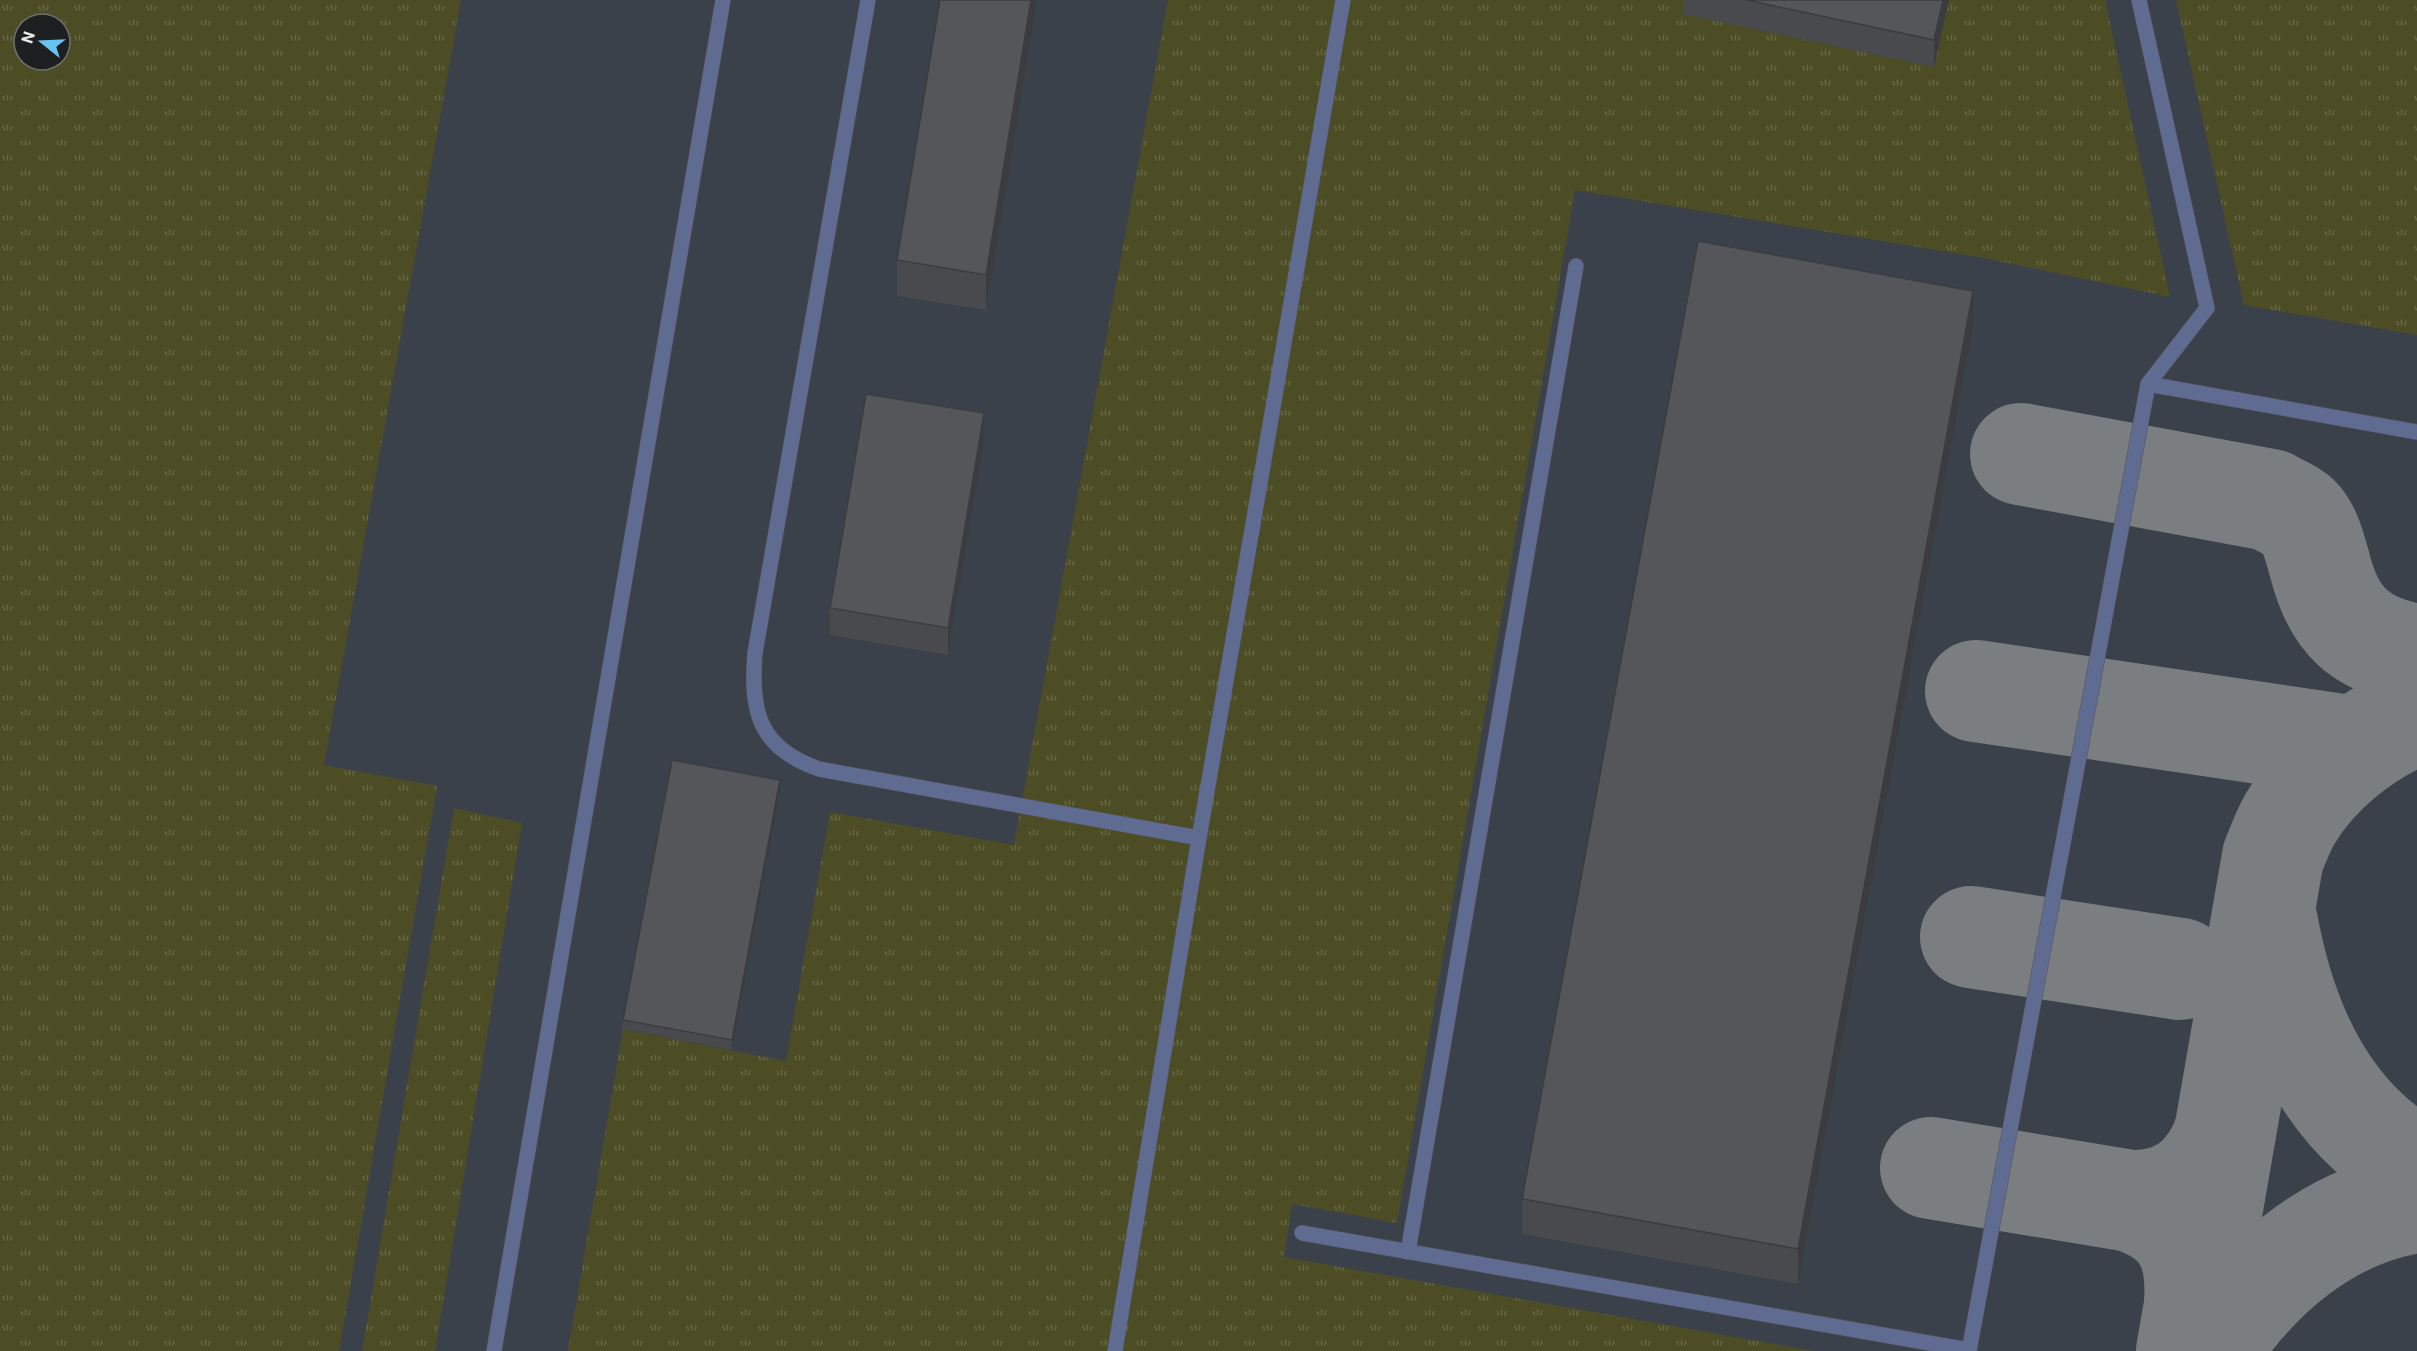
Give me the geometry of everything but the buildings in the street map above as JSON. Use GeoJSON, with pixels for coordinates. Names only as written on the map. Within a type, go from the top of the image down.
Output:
{"type":"FeatureCollection","features":[{"type":"Feature","properties":{"kind":"street"},"geometry":{"type":"LineString","coordinates":[[494,1351],[723,0]]}},
{"type":"Feature","properties":{"kind":"street"},"geometry":{"type":"LineString","coordinates":[[868,0],[755,653],[752,692],[755,710],[772,743],[801,763],[819,769],[1199,838]]}},
{"type":"Feature","properties":{"kind":"street"},"geometry":{"type":"LineString","coordinates":[[1115,1351],[1199,838],[1343,0]]}},
{"type":"Feature","properties":{"kind":"street"},"geometry":{"type":"LineString","coordinates":[[1302,1233],[1969,1351],[2148,384],[2207,308],[2139,0]]}},
{"type":"Feature","properties":{"kind":"street"},"geometry":{"type":"LineString","coordinates":[[1408,1252],[1576,266]]}},
{"type":"Feature","properties":{"kind":"street"},"geometry":{"type":"LineString","coordinates":[[2148,384],[2417,432]]}},
{"type":"Feature","properties":{"kind":"shaded area"},"geometry":{"type":"Polygon","coordinates":[[[0,0],[2417,0],[2417,1351],[0,1351],[0,0]]]}},
{"type":"Feature","properties":{"kind":"green space"},"geometry":{"type":"Polygon","coordinates":[[[0,0],[461,0],[324,765],[437,786],[339,1351],[0,1351],[0,0]]]}},
{"type":"Feature","properties":{"kind":"green space"},"geometry":{"type":"Polygon","coordinates":[[[1168,0],[2105,0],[2170,297],[1984,258],[1575,190],[1397,1223],[1292,1204],[1284,1257],[1814,1351],[568,1351],[623,1029],[786,1061],[830,812],[1014,845],[1168,0]]]}},
{"type":"Feature","properties":{"kind":"green space"},"geometry":{"type":"Polygon","coordinates":[[[2176,0],[2417,0],[2417,335],[2244,305],[2176,0]]]}},
{"type":"Feature","properties":{"kind":"green space"},"geometry":{"type":"Polygon","coordinates":[[[454,808],[522,823],[435,1351],[362,1351],[454,808]]]}},
{"type":"Feature","properties":{"kind":"taxiway"},"geometry":{"type":"LineString","coordinates":[[2021,454],[2270,500],[2292,511],[2309,533],[2326,585],[2342,616],[2365,637],[2380,645],[2417,655]]}},
{"type":"Feature","properties":{"kind":"taxiway"},"geometry":{"type":"LineString","coordinates":[[1976,691],[2355,747]]}},
{"type":"Feature","properties":{"kind":"taxiway"},"geometry":{"type":"LineString","coordinates":[[2187,1351],[2273,857],[2290,819],[2301,802],[2329,771],[2362,743],[2417,714]]}},
{"type":"Feature","properties":{"kind":"taxiway"},"geometry":{"type":"LineString","coordinates":[[2267,923],[2285,995],[2298,1030],[2334,1094],[2358,1122],[2385,1146],[2417,1167]]}},
{"type":"Feature","properties":{"kind":"taxiway"},"geometry":{"type":"LineString","coordinates":[[1971,937],[2180,969]]}},
{"type":"Feature","properties":{"kind":"taxiway"},"geometry":{"type":"LineString","coordinates":[[2195,1304],[2194,1268],[2184,1239],[2164,1217],[2131,1201],[2164,1197],[2190,1184],[2210,1162],[2225,1133]]}},
{"type":"Feature","properties":{"kind":"taxiway"},"geometry":{"type":"LineString","coordinates":[[1931,1168],[2131,1201]]}},
{"type":"Feature","properties":{"kind":"taxiway"},"geometry":{"type":"LineString","coordinates":[[2209,1351],[2249,1299],[2272,1275],[2298,1254],[2354,1220],[2384,1209],[2417,1202]]}}]}
